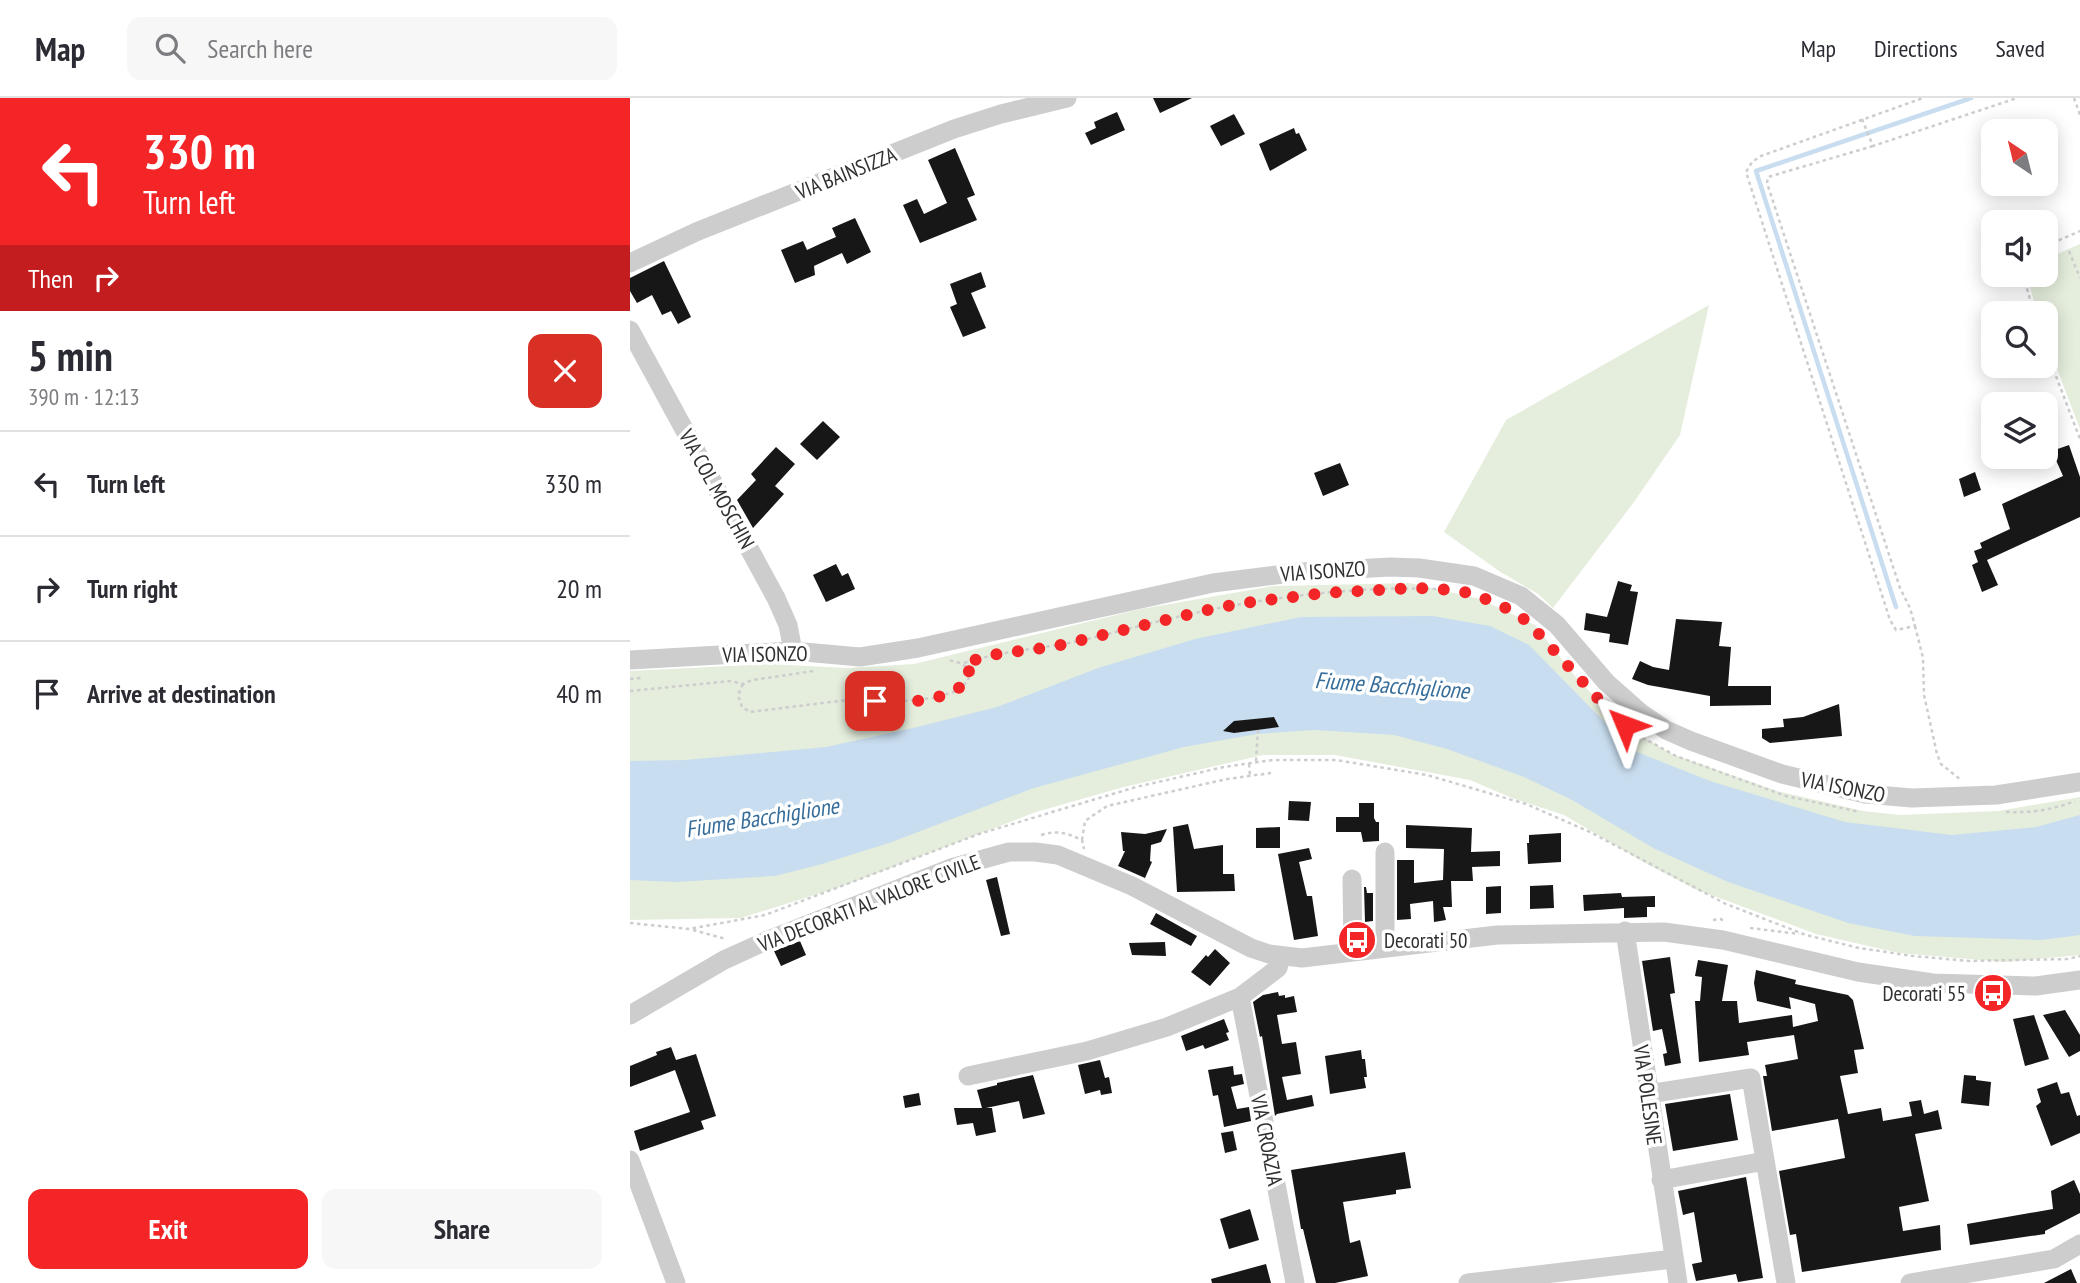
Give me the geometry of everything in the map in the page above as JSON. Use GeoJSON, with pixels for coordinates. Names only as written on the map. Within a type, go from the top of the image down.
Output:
{"type":"FeatureCollection","features":[{"type":"Feature","properties":{"kind":"street","name":"VIA BAINSIZZA"},"geometry":{"type":"LineString","coordinates":[[630,263],[695,232],[954,129],[1067,98]]}},
{"type":"Feature","properties":{"kind":"street","name":"VIA COL MOSCHIN"},"geometry":{"type":"LineString","coordinates":[[630,330],[776,598],[788,625],[793,651]]}},
{"type":"Feature","properties":{"kind":"street","name":"VIA ISONZO"},"geometry":{"type":"LineString","coordinates":[[630,660],[793,651],[841,657],[889,653],[1213,583],[1268,575],[1390,567],[1447,570],[1474,576],[1521,596],[1557,625],[1621,696],[1666,730],[1782,774],[1835,788],[1892,797],[1996,796],[2080,782]]}},
{"type":"Feature","properties":{"kind":"street","name":"VIA DECORATI AL VALORE CIVILE"},"geometry":{"type":"LineString","coordinates":[[630,1015],[724,960],[757,945],[951,869],[1009,852],[1058,855],[1087,866],[1251,948],[1281,957],[1302,958],[1497,935],[1664,932],[1702,936],[1858,972],[1933,983],[2036,986],[2080,980]]}},
{"type":"Feature","properties":{"kind":"street"},"geometry":{"type":"LineString","coordinates":[[1385,852],[1385,947]]}},
{"type":"Feature","properties":{"kind":"street"},"geometry":{"type":"LineString","coordinates":[[1352,879],[1353,951]]}},
{"type":"Feature","properties":{"kind":"street","name":"VIA POLESINE"},"geometry":{"type":"LineString","coordinates":[[1625,931],[1678,1283]]}},
{"type":"Feature","properties":{"kind":"street"},"geometry":{"type":"LineString","coordinates":[[968,1076],[1128,1040],[1240,997],[1278,968],[1281,957]]}},
{"type":"Feature","properties":{"kind":"street","name":"VIA CROAZIA"},"geometry":{"type":"LineString","coordinates":[[1240,997],[1295,1283]]}},
{"type":"Feature","properties":{"kind":"street"},"geometry":{"type":"LineString","coordinates":[[1648,1094],[1751,1078],[1786,1283]]}},
{"type":"Feature","properties":{"kind":"street"},"geometry":{"type":"LineString","coordinates":[[630,1160],[671,1282]]}},
{"type":"Feature","properties":{"kind":"street"},"geometry":{"type":"LineString","coordinates":[[1661,1180],[1765,1161]]}},
{"type":"Feature","properties":{"kind":"street"},"geometry":{"type":"LineString","coordinates":[[1910,1283],[1937,1281],[2054,1259],[2080,1244]]}},
{"type":"Feature","properties":{"kind":"street"},"geometry":{"type":"LineString","coordinates":[[1468,1283],[1673,1259]]}},
{"type":"Feature","properties":{"kind":"path"},"geometry":{"type":"LineString","coordinates":[[1915,626],[1896,630],[1890,620],[1746,177],[1748,167],[1762,156],[1923,98]]}},
{"type":"Feature","properties":{"kind":"path"},"geometry":{"type":"LineString","coordinates":[[1963,798],[1960,778],[1941,764],[1937,754],[1924,695],[1923,658],[1910,608],[1900,589],[1767,183],[1768,177],[1873,146],[2017,98]]}},
{"type":"Feature","properties":{"kind":"path"},"geometry":{"type":"LineString","coordinates":[[2074,98],[2080,115]]}},
{"type":"Feature","properties":{"kind":"path"},"geometry":{"type":"LineString","coordinates":[[1862,119],[1873,146]]}},
{"type":"Feature","properties":{"kind":"path"},"geometry":{"type":"LineString","coordinates":[[2058,241],[2080,231]]}},
{"type":"Feature","properties":{"kind":"path"},"geometry":{"type":"LineString","coordinates":[[2069,251],[2080,278]]}},
{"type":"Feature","properties":{"kind":"path"},"geometry":{"type":"LineString","coordinates":[[2057,378],[2080,439]]}},
{"type":"Feature","properties":{"kind":"path"},"geometry":{"type":"LineString","coordinates":[[943,659],[964,663],[997,654],[1052,647],[1251,602],[1325,593],[1440,589]]}},
{"type":"Feature","properties":{"kind":"path"},"geometry":{"type":"LineString","coordinates":[[743,684],[738,695],[742,707],[750,712],[855,699],[895,702],[933,698],[957,691],[968,681],[970,673],[964,663]]}},
{"type":"Feature","properties":{"kind":"path"},"geometry":{"type":"LineString","coordinates":[[630,691],[731,681],[743,684],[752,680],[817,671]]}},
{"type":"Feature","properties":{"kind":"path"},"geometry":{"type":"LineString","coordinates":[[1598,699],[1638,735],[1676,756],[1786,796],[1865,812]]}},
{"type":"Feature","properties":{"kind":"path"},"geometry":{"type":"LineString","coordinates":[[1256,763],[1258,730]]}},
{"type":"Feature","properties":{"kind":"path"},"geometry":{"type":"LineString","coordinates":[[689,929],[765,915],[979,834],[1136,787],[1224,767],[1273,760],[1336,760],[1427,775],[1526,804],[1590,832],[1726,904],[1806,935],[1858,948],[1969,961],[2067,959],[2080,956]]}},
{"type":"Feature","properties":{"kind":"path"},"geometry":{"type":"LineString","coordinates":[[1248,764],[1250,776]]}},
{"type":"Feature","properties":{"kind":"path"},"geometry":{"type":"LineString","coordinates":[[1082,840],[1085,821],[1097,810],[1107,806],[1227,779],[1270,773]]}},
{"type":"Feature","properties":{"kind":"path"},"geometry":{"type":"LineString","coordinates":[[630,923],[689,929],[719,939],[730,939]]}},
{"type":"Feature","properties":{"kind":"green space"},"geometry":{"type":"Polygon","coordinates":[[[2080,244],[2080,429],[2058,371],[2058,301],[2034,301],[2030,287],[2058,287],[2058,254],[2080,244]]]}},
{"type":"Feature","properties":{"kind":"green space"},"geometry":{"type":"Polygon","coordinates":[[[1709,305],[1680,435],[1634,502],[1553,608],[1538,594],[1499,571],[1444,532],[1506,420],[1709,305]]]}},
{"type":"Feature","properties":{"kind":"green space"},"geometry":{"type":"Polygon","coordinates":[[[1410,583],[1480,599],[1535,625],[1575,676],[1619,723],[1672,754],[1777,791],[1863,811],[1900,815],[1998,811],[2080,797],[2080,955],[2005,962],[1899,953],[1816,934],[1695,889],[1564,815],[1512,798],[1470,780],[1335,755],[1263,755],[1124,787],[1036,812],[843,886],[741,918],[630,920],[630,671],[771,664],[846,668],[914,664],[1141,609],[1273,586],[1410,583]]]}},
{"type":"Feature","properties":{"kind":"water","name":"Fiume Bacchiglione"},"geometry":{"type":"Polygon","coordinates":[[[1433,616],[1490,626],[1529,645],[1632,750],[1710,781],[1845,822],[1952,835],[2036,827],[2080,815],[2080,935],[2042,940],[1915,936],[1848,923],[1728,882],[1655,849],[1572,800],[1524,777],[1447,749],[1394,735],[1314,730],[1257,734],[1184,747],[1034,788],[889,843],[775,876],[676,882],[630,880],[630,761],[686,760],[826,747],[997,707],[1098,668],[1195,639],[1301,617],[1433,616]]]}},
{"type":"Feature","properties":{"kind":"building"},"geometry":{"type":"Polygon","coordinates":[[[1153,98],[1192,98],[1160,113],[1153,98]]]}},
{"type":"Feature","properties":{"kind":"building"},"geometry":{"type":"Polygon","coordinates":[[[1117,112],[1125,130],[1091,145],[1085,133],[1096,128],[1094,122],[1117,112]]]}},
{"type":"Feature","properties":{"kind":"building"},"geometry":{"type":"Polygon","coordinates":[[[1234,114],[1245,134],[1221,146],[1210,126],[1234,114]]]}},
{"type":"Feature","properties":{"kind":"building"},"geometry":{"type":"Polygon","coordinates":[[[1294,128],[1307,150],[1270,171],[1259,144],[1294,128]]]}},
{"type":"Feature","properties":{"kind":"building"},"geometry":{"type":"Polygon","coordinates":[[[955,148],[975,195],[967,198],[977,220],[920,243],[903,205],[917,199],[924,214],[947,203],[928,160],[955,148]]]}},
{"type":"Feature","properties":{"kind":"building"},"geometry":{"type":"Polygon","coordinates":[[[855,218],[871,252],[847,264],[842,253],[814,266],[815,275],[795,283],[781,250],[803,241],[807,250],[836,237],[832,228],[855,218]]]}},
{"type":"Feature","properties":{"kind":"building"},"geometry":{"type":"Polygon","coordinates":[[[664,261],[691,317],[678,324],[671,311],[662,315],[652,295],[637,303],[630,291],[630,278],[664,261]]]}},
{"type":"Feature","properties":{"kind":"building"},"geometry":{"type":"Polygon","coordinates":[[[981,272],[986,287],[971,293],[986,328],[963,337],[950,307],[957,304],[950,284],[981,272]]]}},
{"type":"Feature","properties":{"kind":"building"},"geometry":{"type":"Polygon","coordinates":[[[823,421],[840,437],[817,460],[800,444],[823,421]]]}},
{"type":"Feature","properties":{"kind":"building"},"geometry":{"type":"Polygon","coordinates":[[[2069,445],[2080,477],[2080,517],[1987,560],[1998,585],[1982,592],[1972,565],[1978,562],[1974,551],[1982,548],[1980,543],[2010,529],[2002,504],[2063,476],[2058,465],[2058,449],[2069,445]]]}},
{"type":"Feature","properties":{"kind":"building"},"geometry":{"type":"Polygon","coordinates":[[[776,447],[795,464],[775,486],[784,494],[753,528],[737,500],[756,480],[751,474],[776,447]]]}},
{"type":"Feature","properties":{"kind":"building"},"geometry":{"type":"Polygon","coordinates":[[[1340,463],[1349,485],[1323,496],[1314,473],[1340,463]]]}},
{"type":"Feature","properties":{"kind":"building"},"geometry":{"type":"Polygon","coordinates":[[[1975,472],[1981,490],[1964,497],[1959,479],[1975,472]]]}},
{"type":"Feature","properties":{"kind":"building"},"geometry":{"type":"Polygon","coordinates":[[[836,564],[842,576],[848,573],[855,589],[826,602],[813,575],[836,564]]]}},
{"type":"Feature","properties":{"kind":"building"},"geometry":{"type":"Polygon","coordinates":[[[1618,581],[1632,585],[1630,591],[1638,592],[1628,645],[1609,642],[1610,634],[1584,630],[1586,613],[1607,617],[1618,581]]]}},
{"type":"Feature","properties":{"kind":"building"},"geometry":{"type":"Polygon","coordinates":[[[1676,619],[1722,622],[1719,646],[1731,647],[1728,686],[1771,686],[1771,705],[1710,706],[1710,696],[1648,685],[1632,679],[1640,661],[1669,670],[1676,619]]]}},
{"type":"Feature","properties":{"kind":"building"},"geometry":{"type":"Polygon","coordinates":[[[1839,704],[1842,736],[1770,743],[1762,738],[1762,729],[1784,727],[1783,719],[1803,717],[1839,704]]]}},
{"type":"Feature","properties":{"kind":"building"},"geometry":{"type":"Polygon","coordinates":[[[1274,717],[1279,727],[1234,733],[1223,731],[1234,721],[1274,717]]]}},
{"type":"Feature","properties":{"kind":"building"},"geometry":{"type":"Polygon","coordinates":[[[1289,801],[1311,802],[1309,821],[1288,820],[1289,801]]]}},
{"type":"Feature","properties":{"kind":"building"},"geometry":{"type":"Polygon","coordinates":[[[1359,803],[1374,803],[1374,818],[1379,822],[1379,841],[1363,842],[1361,832],[1336,832],[1336,817],[1359,817],[1359,803]]]}},
{"type":"Feature","properties":{"kind":"building"},"geometry":{"type":"Polygon","coordinates":[[[1188,824],[1194,849],[1223,845],[1223,874],[1234,874],[1235,891],[1177,892],[1173,827],[1188,824]]]}},
{"type":"Feature","properties":{"kind":"building"},"geometry":{"type":"Polygon","coordinates":[[[1406,825],[1472,828],[1471,852],[1500,851],[1500,866],[1472,867],[1473,881],[1451,881],[1452,907],[1443,907],[1446,920],[1434,922],[1433,901],[1410,904],[1411,919],[1397,920],[1397,860],[1414,860],[1414,883],[1443,880],[1444,849],[1406,848],[1406,825]]]}},
{"type":"Feature","properties":{"kind":"building"},"geometry":{"type":"Polygon","coordinates":[[[1280,827],[1280,848],[1256,848],[1256,828],[1280,827]]]}},
{"type":"Feature","properties":{"kind":"building"},"geometry":{"type":"Polygon","coordinates":[[[1167,829],[1161,842],[1151,845],[1152,862],[1145,878],[1118,866],[1125,851],[1121,832],[1145,834],[1167,829]]]}},
{"type":"Feature","properties":{"kind":"building"},"geometry":{"type":"Polygon","coordinates":[[[1561,833],[1561,862],[1528,864],[1529,835],[1561,833]]]}},
{"type":"Feature","properties":{"kind":"building"},"geometry":{"type":"Polygon","coordinates":[[[1309,848],[1312,859],[1299,862],[1307,896],[1312,896],[1318,936],[1294,940],[1278,854],[1309,848]]]}},
{"type":"Feature","properties":{"kind":"building"},"geometry":{"type":"Polygon","coordinates":[[[997,877],[1010,934],[1001,936],[986,880],[997,877]]]}},
{"type":"Feature","properties":{"kind":"building"},"geometry":{"type":"Polygon","coordinates":[[[1553,885],[1554,908],[1530,909],[1530,886],[1553,885]]]}},
{"type":"Feature","properties":{"kind":"building"},"geometry":{"type":"Polygon","coordinates":[[[1501,886],[1501,913],[1486,914],[1486,887],[1501,886]]]}},
{"type":"Feature","properties":{"kind":"building"},"geometry":{"type":"Polygon","coordinates":[[[1364,887],[1367,893],[1373,893],[1373,921],[1365,922],[1364,887]]]}},
{"type":"Feature","properties":{"kind":"building"},"geometry":{"type":"Polygon","coordinates":[[[1621,893],[1622,897],[1655,896],[1655,907],[1647,907],[1647,917],[1624,918],[1624,908],[1584,911],[1583,895],[1621,893]]]}},
{"type":"Feature","properties":{"kind":"building"},"geometry":{"type":"Polygon","coordinates":[[[1156,913],[1197,936],[1191,946],[1150,924],[1156,913]]]}},
{"type":"Feature","properties":{"kind":"building"},"geometry":{"type":"Polygon","coordinates":[[[800,941],[806,955],[781,966],[774,951],[800,941]]]}},
{"type":"Feature","properties":{"kind":"building"},"geometry":{"type":"Polygon","coordinates":[[[1165,942],[1166,956],[1132,955],[1129,943],[1165,942]]]}},
{"type":"Feature","properties":{"kind":"building"},"geometry":{"type":"Polygon","coordinates":[[[1215,949],[1230,963],[1210,986],[1191,972],[1215,949]]]}},
{"type":"Feature","properties":{"kind":"building"},"geometry":{"type":"Polygon","coordinates":[[[1670,957],[1675,993],[1670,994],[1681,1063],[1665,1066],[1663,1054],[1667,1053],[1662,1029],[1653,1031],[1642,961],[1670,957]]]}},
{"type":"Feature","properties":{"kind":"building"},"geometry":{"type":"Polygon","coordinates":[[[1698,960],[1728,965],[1722,1001],[1737,1001],[1739,1023],[1792,1015],[1793,1027],[1818,1021],[1815,1004],[1789,997],[1791,1009],[1757,1001],[1754,983],[1756,970],[1796,980],[1795,984],[1848,995],[1853,1000],[1864,1049],[1854,1050],[1858,1073],[1840,1076],[1848,1114],[1881,1108],[1883,1121],[1912,1116],[1909,1102],[1921,1100],[1924,1114],[1938,1110],[1942,1129],[1915,1134],[1929,1201],[1899,1207],[1903,1231],[1940,1225],[1941,1250],[1802,1272],[1796,1234],[1790,1235],[1779,1171],[1845,1158],[1838,1119],[1772,1131],[1763,1076],[1767,1076],[1765,1065],[1798,1059],[1794,1035],[1747,1042],[1749,1055],[1699,1062],[1695,1001],[1700,1001],[1702,977],[1695,976],[1698,960]]]}},
{"type":"Feature","properties":{"kind":"building"},"geometry":{"type":"Polygon","coordinates":[[[1278,992],[1279,996],[1285,995],[1285,998],[1294,996],[1297,1012],[1277,1015],[1282,1044],[1296,1042],[1301,1074],[1282,1077],[1287,1100],[1312,1095],[1314,1106],[1275,1116],[1262,1036],[1260,1037],[1253,1002],[1263,995],[1278,992]]]}},
{"type":"Feature","properties":{"kind":"building"},"geometry":{"type":"Polygon","coordinates":[[[2065,1010],[2080,1035],[2080,1051],[2069,1057],[2043,1015],[2065,1010]]]}},
{"type":"Feature","properties":{"kind":"building"},"geometry":{"type":"Polygon","coordinates":[[[2034,1015],[2049,1059],[2025,1066],[2013,1019],[2034,1015]]]}},
{"type":"Feature","properties":{"kind":"building"},"geometry":{"type":"Polygon","coordinates":[[[1224,1019],[1229,1040],[1205,1049],[1203,1045],[1186,1051],[1181,1036],[1224,1019]]]}},
{"type":"Feature","properties":{"kind":"building"},"geometry":{"type":"Polygon","coordinates":[[[671,1047],[676,1060],[696,1054],[716,1116],[701,1121],[704,1129],[640,1151],[634,1131],[690,1112],[675,1070],[630,1087],[630,1066],[671,1047]]]}},
{"type":"Feature","properties":{"kind":"building"},"geometry":{"type":"Polygon","coordinates":[[[1361,1050],[1362,1059],[1365,1059],[1366,1088],[1330,1094],[1325,1056],[1361,1050]]]}},
{"type":"Feature","properties":{"kind":"building"},"geometry":{"type":"Polygon","coordinates":[[[1100,1060],[1105,1078],[1109,1077],[1112,1093],[1101,1095],[1100,1090],[1085,1094],[1078,1065],[1100,1060]]]}},
{"type":"Feature","properties":{"kind":"building"},"geometry":{"type":"Polygon","coordinates":[[[1233,1066],[1234,1075],[1242,1074],[1244,1084],[1231,1087],[1237,1109],[1249,1107],[1251,1121],[1224,1127],[1218,1095],[1213,1096],[1208,1070],[1233,1066]]]}},
{"type":"Feature","properties":{"kind":"building"},"geometry":{"type":"Polygon","coordinates":[[[1033,1075],[1045,1114],[1023,1119],[1019,1101],[986,1108],[992,1108],[996,1132],[976,1136],[973,1123],[957,1125],[954,1108],[982,1108],[977,1090],[1033,1075]]]}},
{"type":"Feature","properties":{"kind":"building"},"geometry":{"type":"Polygon","coordinates":[[[1964,1075],[1991,1082],[1989,1106],[1961,1103],[1964,1075]]]}},
{"type":"Feature","properties":{"kind":"building"},"geometry":{"type":"Polygon","coordinates":[[[2057,1082],[2061,1094],[2069,1092],[2077,1116],[2080,1115],[2080,1133],[2051,1146],[2036,1106],[2041,1102],[2037,1089],[2057,1082]]]}},
{"type":"Feature","properties":{"kind":"building"},"geometry":{"type":"Polygon","coordinates":[[[919,1093],[921,1105],[905,1108],[903,1096],[919,1093]]]}},
{"type":"Feature","properties":{"kind":"building"},"geometry":{"type":"Polygon","coordinates":[[[1730,1094],[1738,1140],[1673,1151],[1665,1104],[1730,1094]]]}},
{"type":"Feature","properties":{"kind":"building"},"geometry":{"type":"Polygon","coordinates":[[[1233,1131],[1237,1150],[1225,1153],[1221,1133],[1233,1131]]]}},
{"type":"Feature","properties":{"kind":"building"},"geometry":{"type":"Polygon","coordinates":[[[1405,1152],[1411,1188],[1396,1190],[1396,1194],[1343,1202],[1350,1243],[1360,1240],[1368,1276],[1335,1283],[1316,1283],[1301,1229],[1291,1170],[1405,1152]]]}},
{"type":"Feature","properties":{"kind":"building"},"geometry":{"type":"Polygon","coordinates":[[[1746,1177],[1763,1278],[1738,1282],[1736,1274],[1696,1281],[1692,1264],[1702,1262],[1694,1212],[1683,1215],[1678,1191],[1746,1177]]]}},
{"type":"Feature","properties":{"kind":"building"},"geometry":{"type":"Polygon","coordinates":[[[2074,1180],[2080,1194],[2080,1213],[2045,1231],[2045,1234],[1970,1245],[1967,1224],[2053,1209],[2051,1191],[2074,1180]]]}},
{"type":"Feature","properties":{"kind":"building"},"geometry":{"type":"Polygon","coordinates":[[[1250,1209],[1259,1240],[1229,1249],[1220,1219],[1250,1209]]]}},
{"type":"Feature","properties":{"kind":"building"},"geometry":{"type":"Polygon","coordinates":[[[1266,1264],[1271,1283],[1212,1283],[1211,1279],[1266,1264]]]}},
{"type":"Feature","properties":{"kind":"building"},"geometry":{"type":"Polygon","coordinates":[[[2071,1269],[2077,1283],[2044,1283],[2071,1269]]]}},
{"type":"Feature","properties":{"kind":"waterway"},"geometry":{"type":"LineString","coordinates":[[1896,607],[1756,171],[1971,98]]}},
{"type":"Feature","properties":{"kind":"place","name":"Decorati 50"},"geometry":{"type":"Point","coordinates":[1357,940]}},
{"type":"Feature","properties":{"kind":"place","name":"Decorati 55"},"geometry":{"type":"Point","coordinates":[1993,993]}},
{"type":"Feature","properties":{"kind":"route"},"geometry":{"type":"LineString","coordinates":[[875,701],[933,698],[957,691],[968,681],[970,673],[964,663],[1014,650],[1052,647],[1251,602],[1325,593],[1412,588],[1472,593],[1527,621],[1625,725]]}}]}
